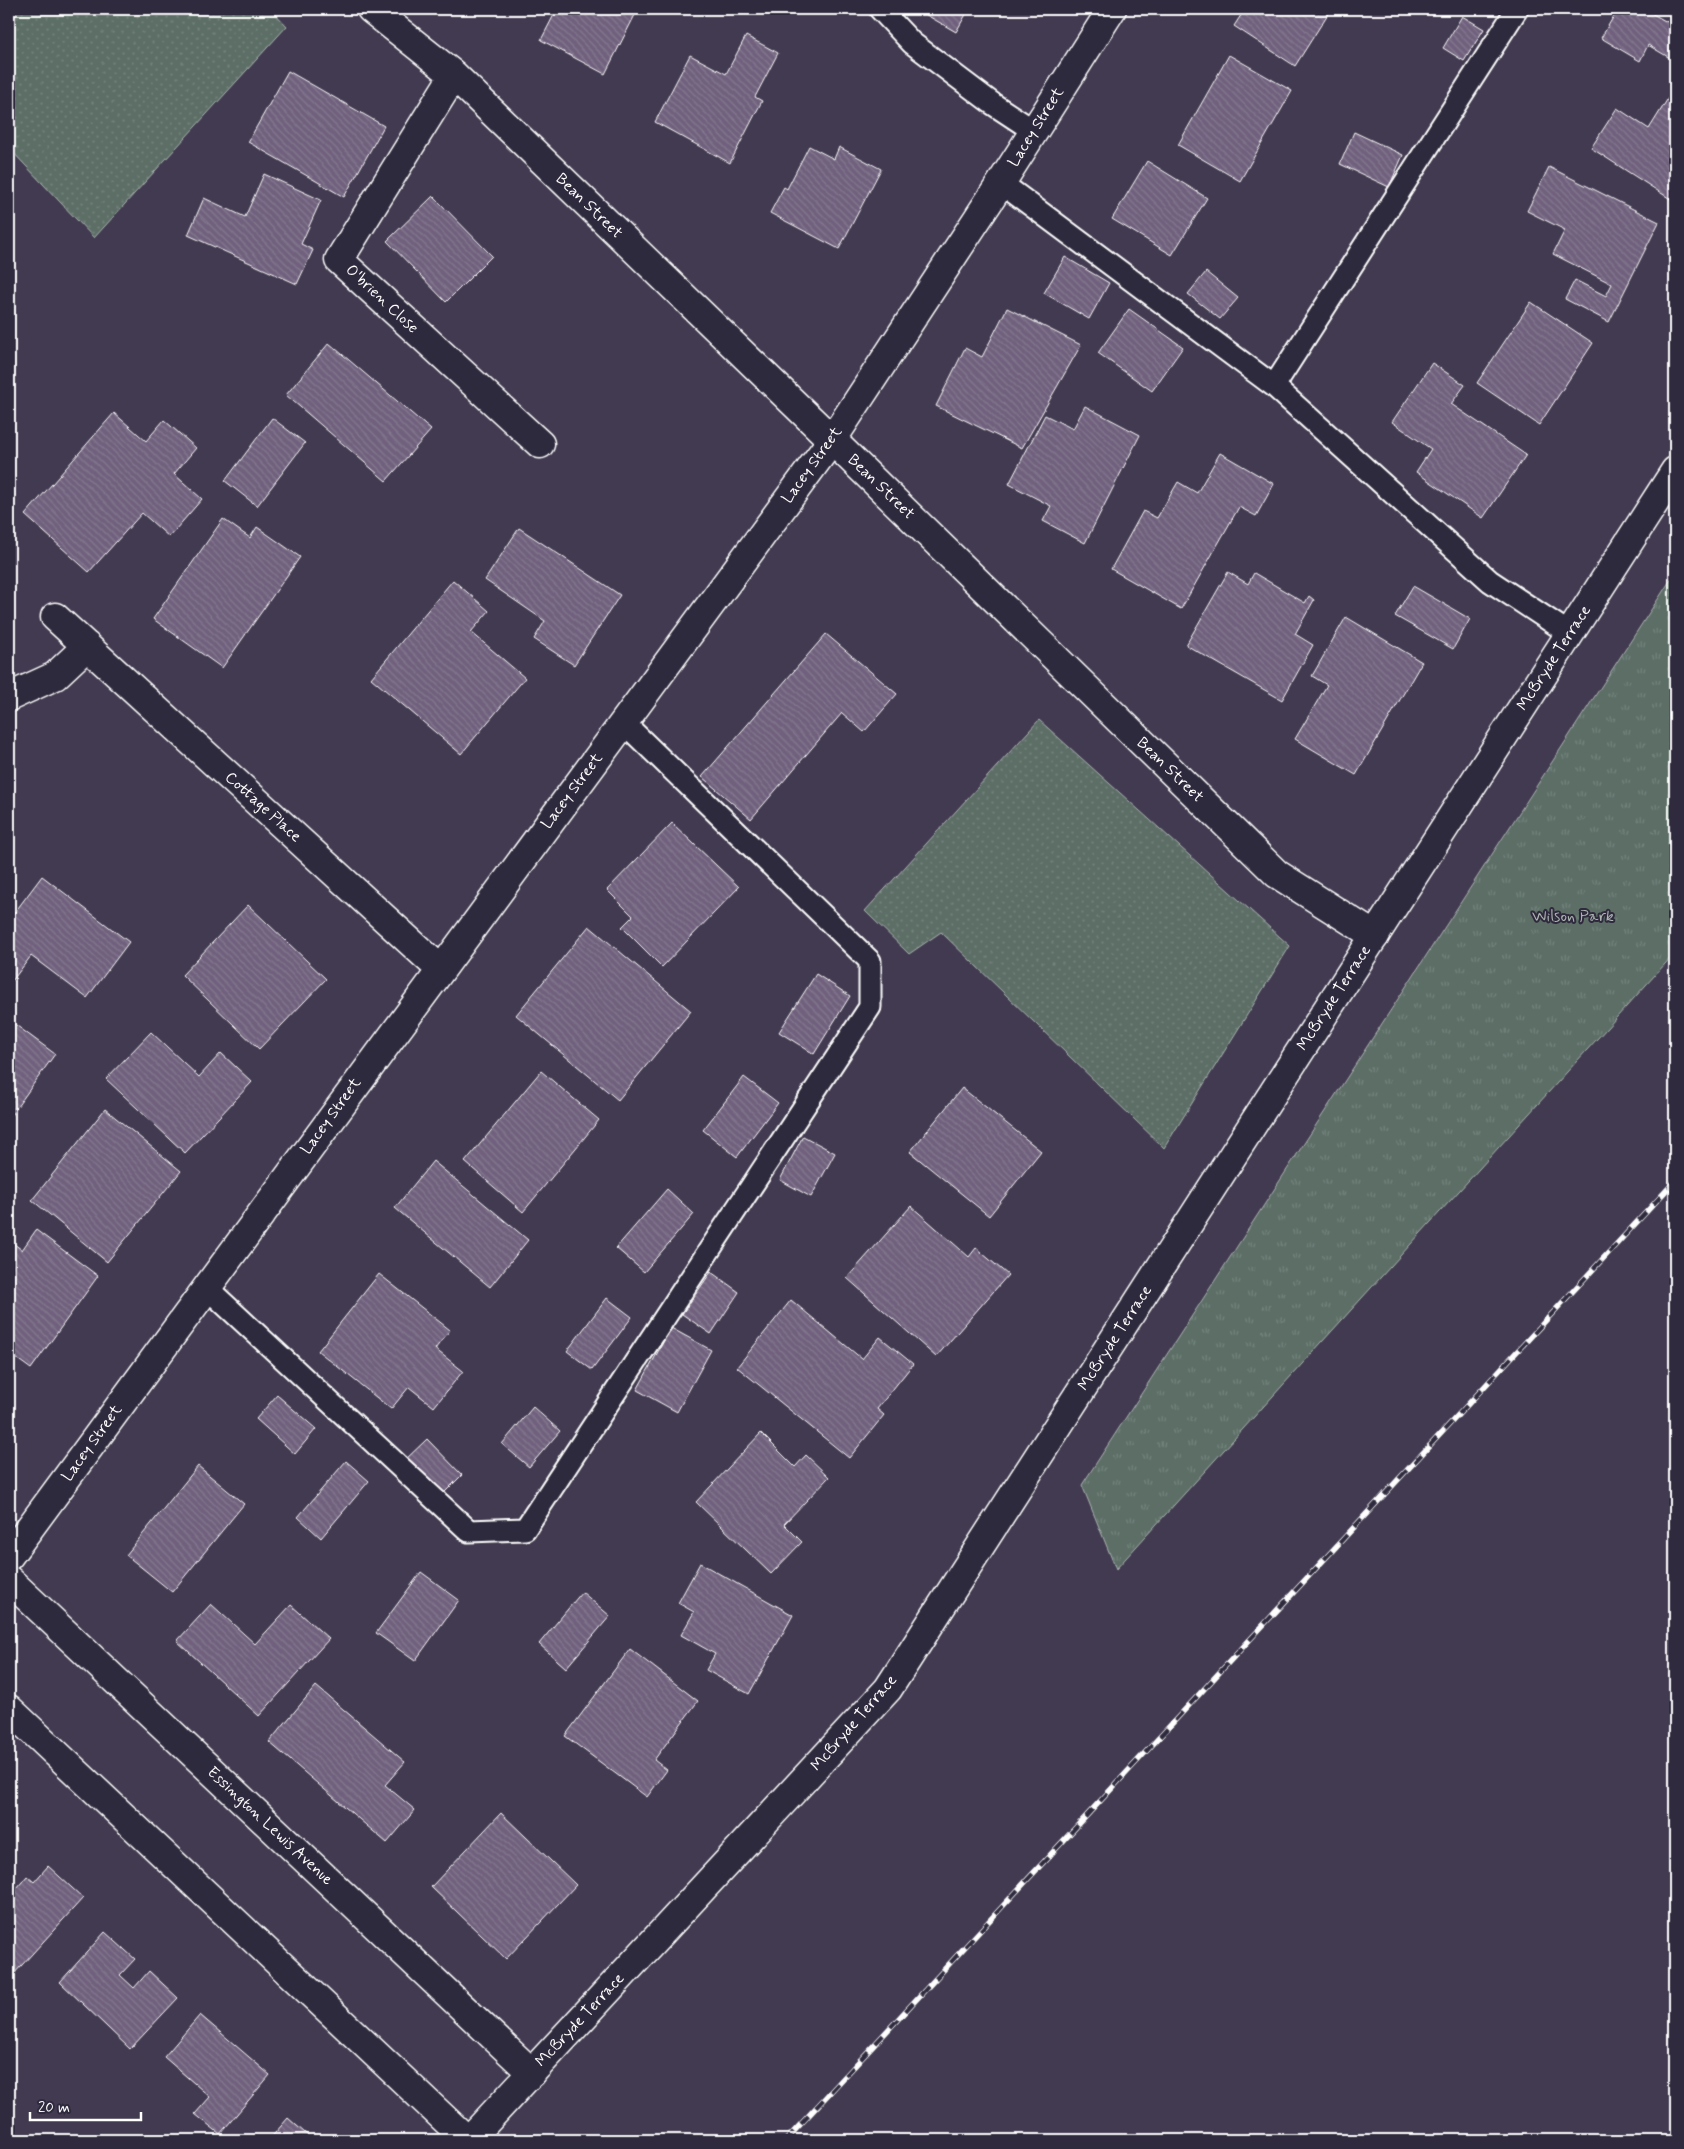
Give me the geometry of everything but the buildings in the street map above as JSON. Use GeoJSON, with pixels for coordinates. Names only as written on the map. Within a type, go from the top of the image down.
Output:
{"type":"FeatureCollection","features":[{"type":"Feature","properties":{"kind":"street","name":"Bean Street"},"geometry":{"type":"LineString","coordinates":[[371,9],[454,75],[1277,874],[1375,936]]}},
{"type":"Feature","properties":{"kind":"street","name":"Lacey Street"},"geometry":{"type":"LineString","coordinates":[[9,1556],[440,969],[832,440],[1001,183],[1112,9]]}},
{"type":"Feature","properties":{"kind":"street","name":"O'brien Close"},"geometry":{"type":"LineString","coordinates":[[454,75],[339,260],[540,444]]}},
{"type":"Feature","properties":{"kind":"street","name":"McBryde Terrace"},"geometry":{"type":"LineString","coordinates":[[468,2140],[888,1689],[1675,470]]}},
{"type":"Feature","properties":{"kind":"street","name":"Cottage Place"},"geometry":{"type":"LineString","coordinates":[[55,617],[440,969]]}},
{"type":"Feature","properties":{"kind":"street"},"geometry":{"type":"LineString","coordinates":[[9,697],[56,676],[87,646]]}},
{"type":"Feature","properties":{"kind":"street","name":"Essington Lewis Avenue"},"geometry":{"type":"LineString","coordinates":[[9,1580],[532,2073]]}},
{"type":"Feature","properties":{"kind":"street"},"geometry":{"type":"LineString","coordinates":[[9,1709],[468,2140]]}},
{"type":"Feature","properties":{"kind":"lane"},"geometry":{"type":"LineString","coordinates":[[880,9],[912,42],[993,104],[1034,131]]}},
{"type":"Feature","properties":{"kind":"lane"},"geometry":{"type":"LineString","coordinates":[[1274,386],[1517,9]]}},
{"type":"Feature","properties":{"kind":"lane"},"geometry":{"type":"LineString","coordinates":[[1001,183],[1274,386],[1490,581],[1570,634]]}},
{"type":"Feature","properties":{"kind":"lane"},"geometry":{"type":"LineString","coordinates":[[206,1287],[469,1530],[525,1529],[870,1007],[870,962],[623,722]]}},
{"type":"Feature","properties":{"kind":"green space"},"geometry":{"type":"Polygon","coordinates":[[[9,9],[271,9],[287,26],[94,238],[9,148],[9,9]]]}},
{"type":"Feature","properties":{"kind":"green space","name":"Wilson Park"},"geometry":{"type":"Polygon","coordinates":[[[1675,573],[1675,953],[1116,1569],[1082,1485],[1675,573]]]}},
{"type":"Feature","properties":{"kind":"green space"},"geometry":{"type":"Polygon","coordinates":[[[1039,720],[1290,946],[1164,1148],[941,932],[909,954],[865,911],[1039,720]]]}},
{"type":"Feature","properties":{"kind":"railway"},"geometry":{"type":"LineString","coordinates":[[786,2140],[1675,1181]]}}]}
